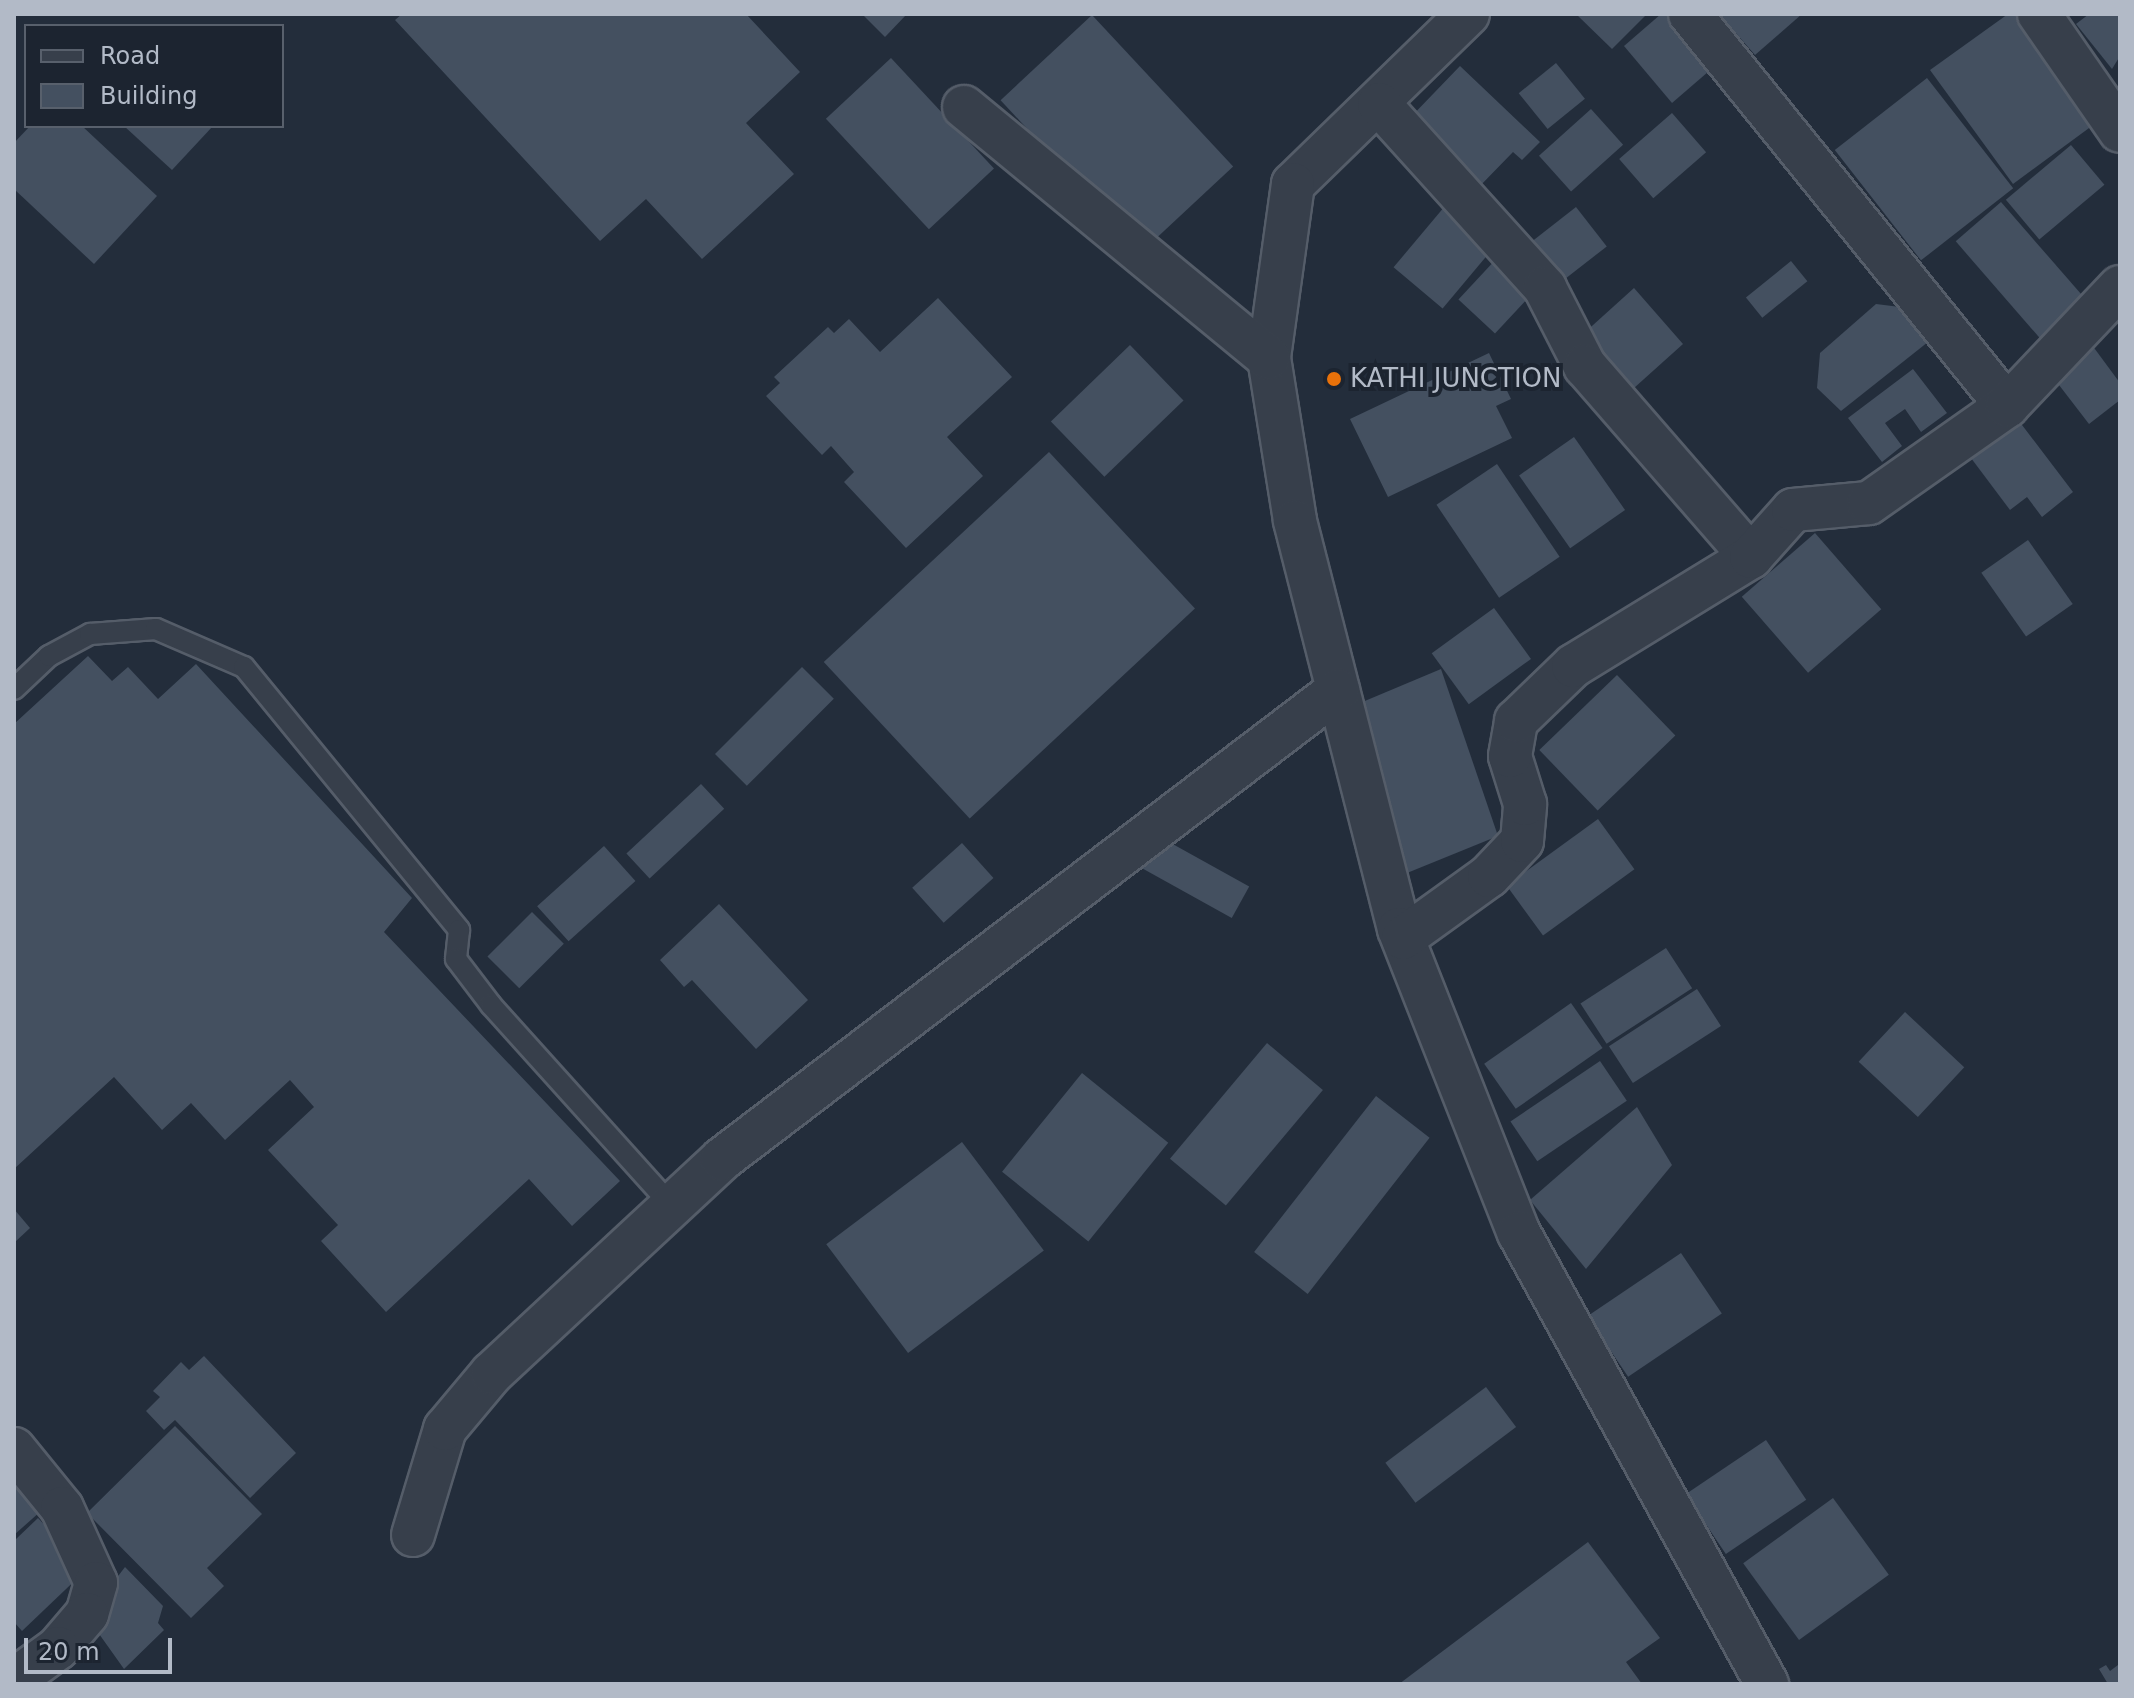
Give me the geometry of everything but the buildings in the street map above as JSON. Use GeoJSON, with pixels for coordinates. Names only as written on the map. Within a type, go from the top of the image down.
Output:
{"type":"FeatureCollection","features":[{"type":"Feature","properties":{"kind":"street"},"geometry":{"type":"LineString","coordinates":[[1468,14],[1379,104],[1293,184],[1269,358],[1295,521],[1403,938],[1519,1233],[1767,1684]]}},
{"type":"Feature","properties":{"kind":"street"},"geometry":{"type":"LineString","coordinates":[[1690,14],[2007,406]]}},
{"type":"Feature","properties":{"kind":"street"},"geometry":{"type":"LineString","coordinates":[[2039,14],[2120,131]]}},
{"type":"Feature","properties":{"kind":"street"},"geometry":{"type":"LineString","coordinates":[[1379,104],[1545,288],[1585,366],[1751,557]]}},
{"type":"Feature","properties":{"kind":"street"},"geometry":{"type":"LineString","coordinates":[[964,107],[1269,358]]}},
{"type":"Feature","properties":{"kind":"street"},"geometry":{"type":"LineString","coordinates":[[1403,938],[1489,876],[1522,841],[1525,804],[1510,756],[1516,721],[1573,666],[1751,557],[1793,510],[1869,503],[2007,406],[2120,287]]}},
{"type":"Feature","properties":{"kind":"street"},"geometry":{"type":"LineString","coordinates":[[413,1535],[445,1429],[492,1373],[722,1159],[1338,690]]}},
{"type":"Feature","properties":{"kind":"street"},"geometry":{"type":"LineString","coordinates":[[14,1449],[62,1508],[96,1583],[87,1614],[58,1648],[14,1680]]}},
{"type":"Feature","properties":{"kind":"lane"},"geometry":{"type":"LineString","coordinates":[[14,689],[49,656],[90,634],[156,629],[244,667],[459,930],[456,959],[491,1005],[672,1206]]}},
{"type":"Feature","properties":{"kind":"place","name":"KATHI JUNCTION"},"geometry":{"type":"Point","coordinates":[1334,379]}}]}
